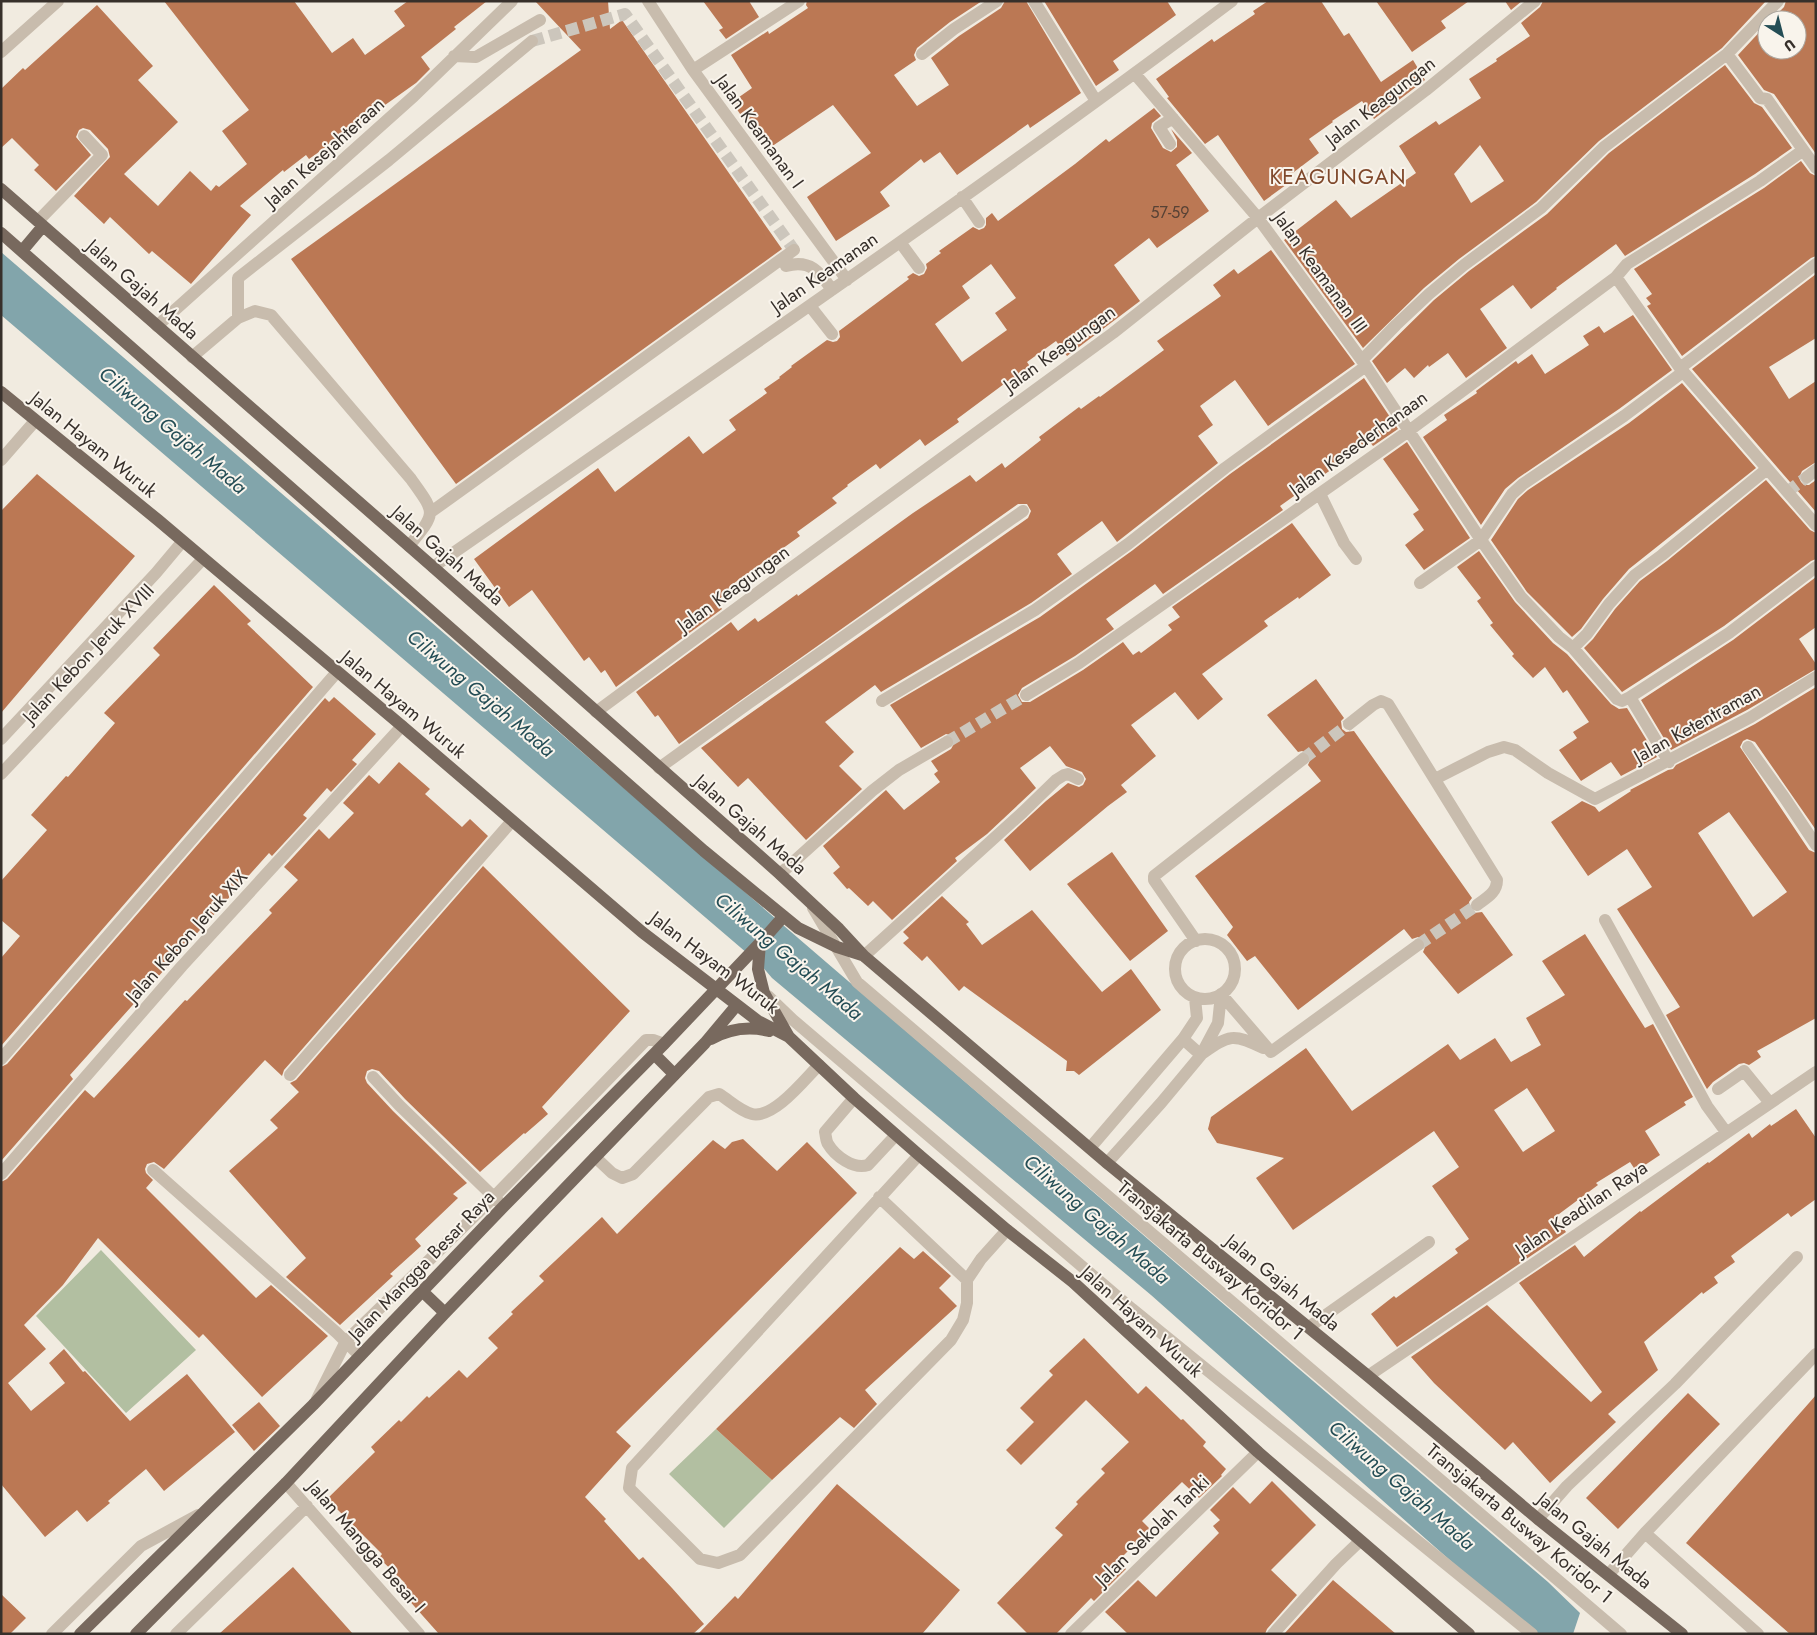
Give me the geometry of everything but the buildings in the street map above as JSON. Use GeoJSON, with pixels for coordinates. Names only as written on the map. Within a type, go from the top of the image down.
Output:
{"type":"FeatureCollection","features":[{"type":"Feature","properties":{"kind":"main road","name":"Jalan Gajah Mada"},"geometry":{"type":"LineString","coordinates":[[1,189],[780,874],[864,956],[1107,1163],[1368,1376],[1538,1519],[1682,1634]]}},
{"type":"Feature","properties":{"kind":"main road"},"geometry":{"type":"LineString","coordinates":[[22,251],[41,223]]}},
{"type":"Feature","properties":{"kind":"main road","name":"Jalan Gajah Mada"},"geometry":{"type":"LineString","coordinates":[[1,233],[781,919],[836,947],[864,956]]}},
{"type":"Feature","properties":{"kind":"main road","name":"Jalan Hayam Wuruk"},"geometry":{"type":"LineString","coordinates":[[1,392],[402,726],[642,932],[736,1006],[758,1021],[789,1037],[918,1155],[1007,1230],[1073,1282],[1258,1452],[1469,1634]]}},
{"type":"Feature","properties":{"kind":"main road","name":"Jalan Mangga Besar Raya"},"geometry":{"type":"LineString","coordinates":[[80,1634],[313,1405],[504,1206],[716,990],[781,919]]}},
{"type":"Feature","properties":{"kind":"main road","name":"Jalan Hayam Wuruk"},"geometry":{"type":"LineString","coordinates":[[760,943],[758,969],[764,993],[789,1037]]}},
{"type":"Feature","properties":{"kind":"main road"},"geometry":{"type":"LineString","coordinates":[[136,1634],[286,1483],[445,1313],[705,1043],[736,1006]]}},
{"type":"Feature","properties":{"kind":"main road"},"geometry":{"type":"LineString","coordinates":[[705,1043],[720,1034],[742,1029],[764,1030],[789,1037]]}},
{"type":"Feature","properties":{"kind":"main road"},"geometry":{"type":"LineString","coordinates":[[654,1054],[674,1074]]}},
{"type":"Feature","properties":{"kind":"main road"},"geometry":{"type":"LineString","coordinates":[[422,1291],[445,1313]]}},
{"type":"Feature","properties":{"kind":"street"},"geometry":{"type":"LineString","coordinates":[[1,52],[58,1]]}},
{"type":"Feature","properties":{"kind":"street","name":"Jalan Kesejahteraan"},"geometry":{"type":"LineString","coordinates":[[157,326],[414,96],[512,1]]}},
{"type":"Feature","properties":{"kind":"street","name":"Jalan Keamanan I"},"geometry":{"type":"LineString","coordinates":[[648,1],[693,70],[847,280]]}},
{"type":"Feature","properties":{"kind":"street"},"geometry":{"type":"LineString","coordinates":[[693,70],[799,1]]}},
{"type":"Feature","properties":{"kind":"street"},"geometry":{"type":"LineString","coordinates":[[922,54],[954,29],[997,1]]}},
{"type":"Feature","properties":{"kind":"street"},"geometry":{"type":"LineString","coordinates":[[1034,1],[1096,101]]}},
{"type":"Feature","properties":{"kind":"street","name":"Jalan Keamanan"},"geometry":{"type":"LineString","coordinates":[[433,567],[847,280],[1135,74],[1232,1]]}},
{"type":"Feature","properties":{"kind":"street","name":"Jalan Keagungan"},"geometry":{"type":"LineString","coordinates":[[596,712],[1113,333],[1258,218],[1380,126],[1535,1]]}},
{"type":"Feature","properties":{"kind":"street"},"geometry":{"type":"LineString","coordinates":[[882,701],[1042,604],[1128,544],[1364,363],[1396,325],[1429,294],[1477,255],[1541,208],[1604,147],[1727,54],[1778,1]]}},
{"type":"Feature","properties":{"kind":"street"},"geometry":{"type":"LineString","coordinates":[[454,56],[476,57],[540,20]]}},
{"type":"Feature","properties":{"kind":"street"},"geometry":{"type":"LineString","coordinates":[[238,318],[238,278],[388,160],[532,41]]}},
{"type":"Feature","properties":{"kind":"street"},"geometry":{"type":"LineString","coordinates":[[1727,54],[1760,98],[1767,99],[1802,151],[1816,168]]}},
{"type":"Feature","properties":{"kind":"street","name":"Jalan Keamanan III"},"geometry":{"type":"LineString","coordinates":[[1135,74],[1258,218],[1364,363],[1521,597],[1559,637],[1573,648],[1617,699],[1622,701],[1630,697]]}},
{"type":"Feature","properties":{"kind":"street"},"geometry":{"type":"LineString","coordinates":[[1170,144],[1159,127],[1173,118]]}},
{"type":"Feature","properties":{"kind":"street"},"geometry":{"type":"LineString","coordinates":[[41,223],[102,155],[84,136]]}},
{"type":"Feature","properties":{"kind":"street","name":"Jalan Kesederhanaan"},"geometry":{"type":"LineString","coordinates":[[1026,694],[1079,663],[1410,430],[1616,277],[1626,264],[1760,180],[1802,151]]}},
{"type":"Feature","properties":{"kind":"street"},"geometry":{"type":"LineString","coordinates":[[962,197],[979,222]]}},
{"type":"Feature","properties":{"kind":"street"},"geometry":{"type":"LineString","coordinates":[[900,242],[918,268]]}},
{"type":"Feature","properties":{"kind":"street"},"geometry":{"type":"LineString","coordinates":[[431,512],[794,250]]}},
{"type":"Feature","properties":{"kind":"street"},"geometry":{"type":"LineString","coordinates":[[786,266],[798,264],[810,266],[817,270],[832,290]]}},
{"type":"Feature","properties":{"kind":"street"},"geometry":{"type":"LineString","coordinates":[[1420,583],[1482,540],[1512,494],[1523,484],[1624,416],[1816,264]]}},
{"type":"Feature","properties":{"kind":"street"},"geometry":{"type":"LineString","coordinates":[[1616,277],[1681,370],[1816,526]]}},
{"type":"Feature","properties":{"kind":"street"},"geometry":{"type":"LineString","coordinates":[[810,306],[832,334]]}},
{"type":"Feature","properties":{"kind":"street"},"geometry":{"type":"LineString","coordinates":[[192,357],[238,318],[255,311],[271,315],[411,479],[426,500],[431,512],[428,524],[409,546]]}},
{"type":"Feature","properties":{"kind":"street"},"geometry":{"type":"LineString","coordinates":[[1,460],[35,421]]}},
{"type":"Feature","properties":{"kind":"street"},"geometry":{"type":"LineString","coordinates":[[1573,648],[1587,634],[1635,575],[1767,469]]}},
{"type":"Feature","properties":{"kind":"street"},"geometry":{"type":"LineString","coordinates":[[1320,494],[1344,543],[1356,559]]}},
{"type":"Feature","properties":{"kind":"street"},"geometry":{"type":"LineString","coordinates":[[659,768],[1023,511]]}},
{"type":"Feature","properties":{"kind":"street"},"geometry":{"type":"LineString","coordinates":[[1,739],[149,581],[182,542]]}},
{"type":"Feature","properties":{"kind":"street","name":"Jalan Kebon Jeruk XVIII"},"geometry":{"type":"LineString","coordinates":[[1,774],[203,559]]}},
{"type":"Feature","properties":{"kind":"street"},"geometry":{"type":"LineString","coordinates":[[1669,762],[1630,697],[1729,633],[1816,567]]}},
{"type":"Feature","properties":{"kind":"street"},"geometry":{"type":"LineString","coordinates":[[1,1058],[337,672]]}},
{"type":"Feature","properties":{"kind":"street","name":"Jalan Ketentraman"},"geometry":{"type":"LineString","coordinates":[[1434,779],[1488,752],[1504,747],[1515,750],[1548,773],[1595,799],[1669,762],[1751,717],[1816,677]]}},
{"type":"Feature","properties":{"kind":"street"},"geometry":{"type":"LineString","coordinates":[[1349,724],[1373,705],[1381,701],[1388,704],[1497,880],[1497,888],[1477,905]]}},
{"type":"Feature","properties":{"kind":"street","name":"Jalan Kebon Jeruk XIX"},"geometry":{"type":"LineString","coordinates":[[1,1174],[182,966],[402,726]]}},
{"type":"Feature","properties":{"kind":"street"},"geometry":{"type":"LineString","coordinates":[[780,874],[872,791],[899,770],[947,742]]}},
{"type":"Feature","properties":{"kind":"street"},"geometry":{"type":"LineString","coordinates":[[1748,747],[1816,845]]}},
{"type":"Feature","properties":{"kind":"street"},"geometry":{"type":"LineString","coordinates":[[1196,940],[1154,880],[1154,876],[1303,759]]}},
{"type":"Feature","properties":{"kind":"street"},"geometry":{"type":"LineString","coordinates":[[864,956],[1056,780],[1068,774],[1078,779]]}},
{"type":"Feature","properties":{"kind":"street"},"geometry":{"type":"LineString","coordinates":[[290,1075],[512,821]]}},
{"type":"Feature","properties":{"kind":"street","name":"Transjakarta Busway Koridor 1"},"geometry":{"type":"LineString","coordinates":[[802,894],[818,915],[850,972],[865,989],[1621,1634]]}},
{"type":"Feature","properties":{"kind":"street"},"geometry":{"type":"LineString","coordinates":[[1605,920],[1707,1106],[1726,1132]]}},
{"type":"Feature","properties":{"kind":"street"},"geometry":{"type":"LineString","coordinates":[[1196,940],[1212,940],[1227,949],[1232,956],[1234,964],[1232,981],[1220,994],[1205,999],[1195,998],[1187,993],[1180,987],[1176,978],[1176,960],[1181,951],[1188,944],[1196,940]]}},
{"type":"Feature","properties":{"kind":"street"},"geometry":{"type":"LineString","coordinates":[[1200,1055],[1226,1037],[1246,1039],[1271,1052],[1275,1051],[1418,946]]}},
{"type":"Feature","properties":{"kind":"street"},"geometry":{"type":"LineString","coordinates":[[764,993],[793,1020],[1132,1309],[1532,1634]]}},
{"type":"Feature","properties":{"kind":"street"},"geometry":{"type":"LineString","coordinates":[[1220,994],[1268,1050]]}},
{"type":"Feature","properties":{"kind":"street"},"geometry":{"type":"LineString","coordinates":[[1107,1163],[1161,1103],[1200,1055],[1218,1023],[1220,994]]}},
{"type":"Feature","properties":{"kind":"street"},"geometry":{"type":"LineString","coordinates":[[1090,1148],[1183,1039],[1197,1018],[1195,998]]}},
{"type":"Feature","properties":{"kind":"street"},"geometry":{"type":"LineString","coordinates":[[1183,1039],[1200,1055]]}},
{"type":"Feature","properties":{"kind":"street"},"geometry":{"type":"LineString","coordinates":[[313,1405],[346,1342],[494,1197],[646,1040],[653,1040],[664,1044]]}},
{"type":"Feature","properties":{"kind":"street"},"geometry":{"type":"LineString","coordinates":[[595,1157],[612,1173],[622,1178],[633,1174],[709,1097],[718,1094],[750,1114],[758,1115],[765,1113],[782,1102],[819,1065]]}},
{"type":"Feature","properties":{"kind":"street"},"geometry":{"type":"LineString","coordinates":[[1718,1089],[1744,1071],[1770,1103]]}},
{"type":"Feature","properties":{"kind":"street","name":"Jalan Keadilan Raya"},"geometry":{"type":"LineString","coordinates":[[1368,1376],[1816,1072]]}},
{"type":"Feature","properties":{"kind":"street"},"geometry":{"type":"LineString","coordinates":[[373,1077],[399,1105],[504,1206]]}},
{"type":"Feature","properties":{"kind":"street"},"geometry":{"type":"LineString","coordinates":[[854,1098],[826,1132],[827,1143],[844,1160],[854,1166],[868,1166],[896,1135]]}},
{"type":"Feature","properties":{"kind":"street"},"geometry":{"type":"LineString","coordinates":[[918,1155],[632,1468],[629,1488],[700,1559],[718,1563],[740,1555],[952,1340],[963,1320],[968,1303],[968,1280],[982,1259],[1007,1230]]}},
{"type":"Feature","properties":{"kind":"street"},"geometry":{"type":"LineString","coordinates":[[154,1170],[360,1356]]}},
{"type":"Feature","properties":{"kind":"street"},"geometry":{"type":"LineString","coordinates":[[879,1197],[968,1280]]}},
{"type":"Feature","properties":{"kind":"street"},"geometry":{"type":"LineString","coordinates":[[1308,1327],[1429,1242]]}},
{"type":"Feature","properties":{"kind":"street"},"geometry":{"type":"LineString","coordinates":[[1538,1519],[1567,1486],[1676,1384],[1797,1257]]}},
{"type":"Feature","properties":{"kind":"street"},"geometry":{"type":"LineString","coordinates":[[1609,1574],[1816,1354]]}},
{"type":"Feature","properties":{"kind":"street","name":"Jalan Sekolah Tanki"},"geometry":{"type":"LineString","coordinates":[[1071,1634],[1258,1452]]}},
{"type":"Feature","properties":{"kind":"street","name":"Jalan Mangga Besar I"},"geometry":{"type":"LineString","coordinates":[[286,1483],[419,1634]]}},
{"type":"Feature","properties":{"kind":"street"},"geometry":{"type":"LineString","coordinates":[[176,1634],[307,1506]]}},
{"type":"Feature","properties":{"kind":"street"},"geometry":{"type":"LineString","coordinates":[[52,1634],[141,1546],[208,1509]]}},
{"type":"Feature","properties":{"kind":"street"},"geometry":{"type":"LineString","coordinates":[[1645,1534],[1758,1634]]}},
{"type":"Feature","properties":{"kind":"street"},"geometry":{"type":"LineString","coordinates":[[1273,1634],[1336,1564],[1360,1541]]}},
{"type":"Feature","properties":{"kind":"green space"},"geometry":{"type":"Polygon","coordinates":[[[101,1250],[196,1350],[126,1413],[36,1316],[101,1250]]]}},
{"type":"Feature","properties":{"kind":"green space"},"geometry":{"type":"Polygon","coordinates":[[[716,1429],[772,1480],[724,1528],[669,1474],[716,1429]]]}},
{"type":"Feature","properties":{"kind":"water","name":"Ciliwung Gajah Mada"},"geometry":{"type":"Polygon","coordinates":[[[1,252],[1548,1582],[1580,1613],[1573,1634],[1533,1634],[1151,1295],[772,978],[761,965],[1,315],[1,252]]]}},
{"type":"Feature","properties":{"kind":"tunnel"},"geometry":{"type":"LineString","coordinates":[[532,41],[625,14],[794,250]]}},
{"type":"Feature","properties":{"kind":"tunnel"},"geometry":{"type":"LineString","coordinates":[[1787,492],[1807,477]]}},
{"type":"Feature","properties":{"kind":"tunnel"},"geometry":{"type":"LineString","coordinates":[[947,742],[1026,695]]}},
{"type":"Feature","properties":{"kind":"tunnel"},"geometry":{"type":"LineString","coordinates":[[1303,759],[1349,724]]}},
{"type":"Feature","properties":{"kind":"tunnel"},"geometry":{"type":"LineString","coordinates":[[1418,945],[1477,905]]}},
{"type":"Feature","properties":{"kind":"district","name":"KEAGUNGAN"},"geometry":{"type":"Point","coordinates":[1338,177]}}]}
